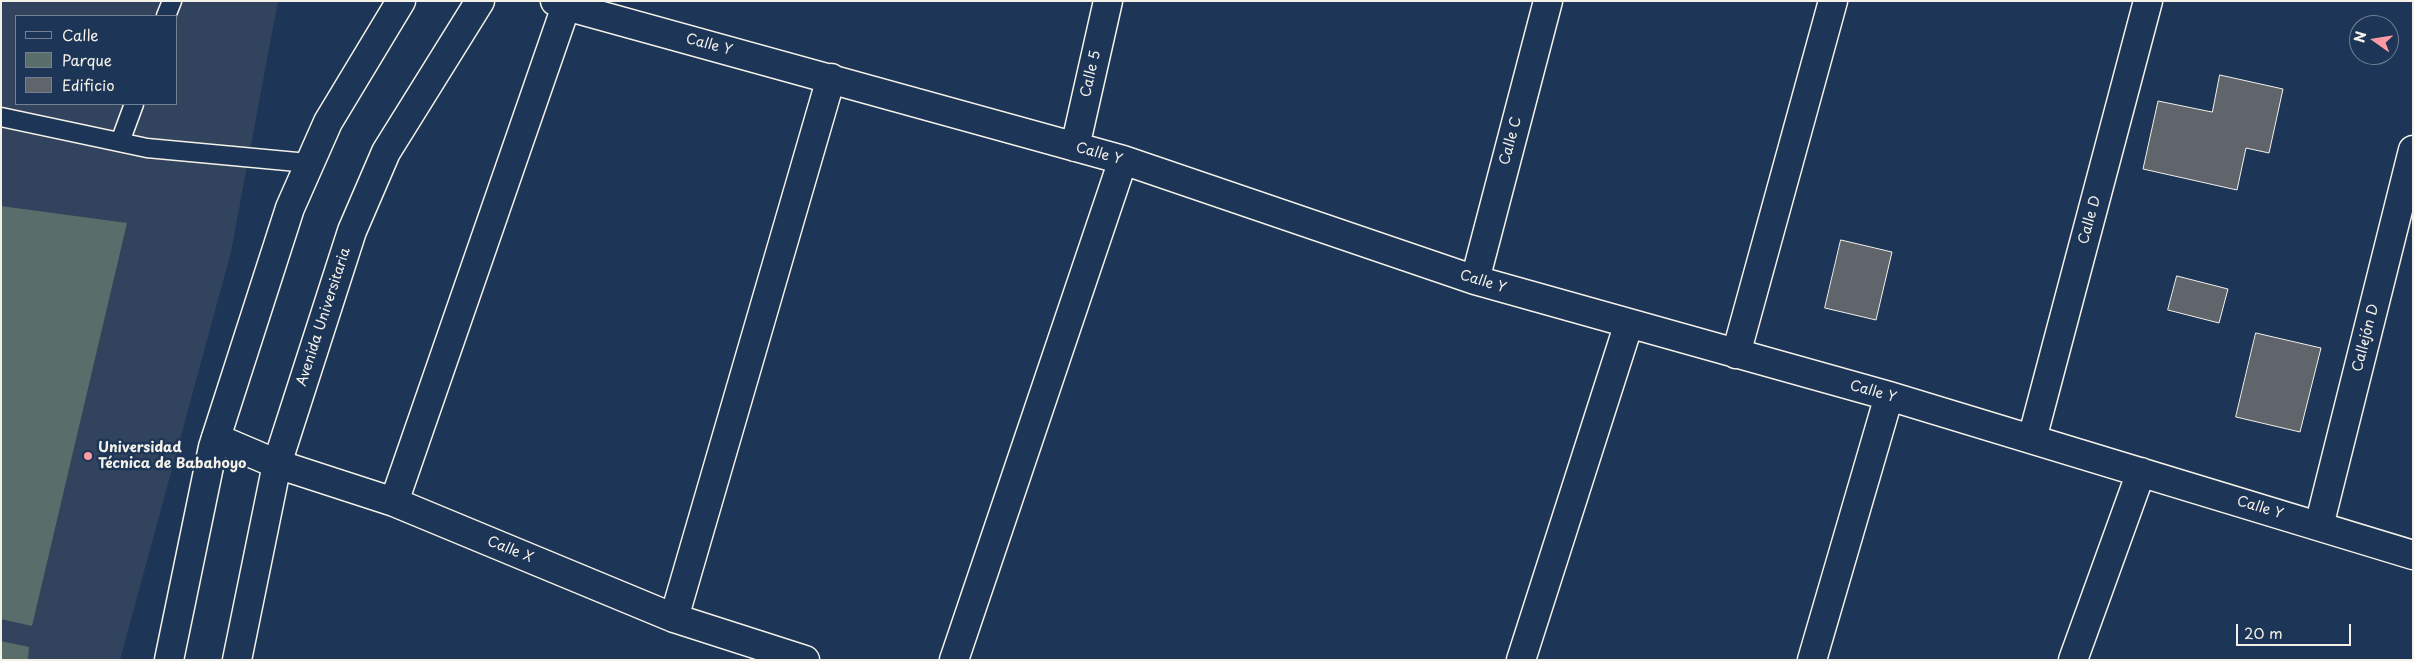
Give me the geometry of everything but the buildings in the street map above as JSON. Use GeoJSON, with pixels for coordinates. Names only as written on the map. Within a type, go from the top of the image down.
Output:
{"type":"FeatureCollection","features":[{"type":"Feature","properties":{"kind":"main road"},"geometry":{"type":"LineString","coordinates":[[170,660],[216,438],[290,208],[308,163],[328,122],[402,1]]}},
{"type":"Feature","properties":{"kind":"main road","name":"Avenida Universitaria"},"geometry":{"type":"LineString","coordinates":[[237,660],[277,464],[352,231],[382,161],[480,1]]}},
{"type":"Feature","properties":{"kind":"main road","name":"Calle 5"},"geometry":{"type":"LineString","coordinates":[[1075,147],[1108,1]]}},
{"type":"Feature","properties":{"kind":"main road","name":"Calle C"},"geometry":{"type":"LineString","coordinates":[[1475,280],[1548,1]]}},
{"type":"Feature","properties":{"kind":"main road"},"geometry":{"type":"LineString","coordinates":[[1736,354],[1833,1]]}},
{"type":"Feature","properties":{"kind":"main road","name":"Calle D"},"geometry":{"type":"LineString","coordinates":[[2032,439],[2148,1]]}},
{"type":"Feature","properties":{"kind":"main road"},"geometry":{"type":"LineString","coordinates":[[394,502],[560,4]]}},
{"type":"Feature","properties":{"kind":"main road","name":"Calle Y"},"geometry":{"type":"LineString","coordinates":[[560,4],[1124,160],[1475,280],[1889,396],[2413,555]]}},
{"type":"Feature","properties":{"kind":"main road"},"geometry":{"type":"LineString","coordinates":[[674,618],[832,78]]}},
{"type":"Feature","properties":{"kind":"main road","name":"Callejón D"},"geometry":{"type":"LineString","coordinates":[[2318,526],[2413,150]]}},
{"type":"Feature","properties":{"kind":"main road"},"geometry":{"type":"LineString","coordinates":[[954,660],[1124,160]]}},
{"type":"Feature","properties":{"kind":"main road"},"geometry":{"type":"LineString","coordinates":[[1521,660],[1628,323]]}},
{"type":"Feature","properties":{"kind":"main road"},"geometry":{"type":"LineString","coordinates":[[1812,660],[1889,396]]}},
{"type":"Feature","properties":{"kind":"main road","name":"Calle X"},"geometry":{"type":"LineString","coordinates":[[216,438],[277,464],[394,502],[674,618],[805,660]]}},
{"type":"Feature","properties":{"kind":"main road"},"geometry":{"type":"LineString","coordinates":[[2073,660],[2141,472]]}},
{"type":"Feature","properties":{"kind":"lane"},"geometry":{"type":"LineString","coordinates":[[166,15],[172,1]]}},
{"type":"Feature","properties":{"kind":"lane"},"geometry":{"type":"LineString","coordinates":[[120,142],[134,105]]}},
{"type":"Feature","properties":{"kind":"lane"},"geometry":{"type":"LineString","coordinates":[[1,117],[147,148],[308,163]]}},
{"type":"Feature","properties":{"kind":"shaded area","name":"Universidad Técnica de Babahoyo"},"geometry":{"type":"Polygon","coordinates":[[[1,1],[278,1],[231,252],[120,660],[1,660],[1,1]]]}},
{"type":"Feature","properties":{"kind":"green space"},"geometry":{"type":"Polygon","coordinates":[[[1,206],[127,223],[32,626],[1,619],[1,206]]]}},
{"type":"Feature","properties":{"kind":"green space"},"geometry":{"type":"Polygon","coordinates":[[[1,641],[29,647],[28,660],[1,660],[1,641]]]}},
{"type":"Feature","properties":{"kind":"place","name":"Universidad Técnica de Babahoyo"},"geometry":{"type":"Point","coordinates":[88,456]}}]}
